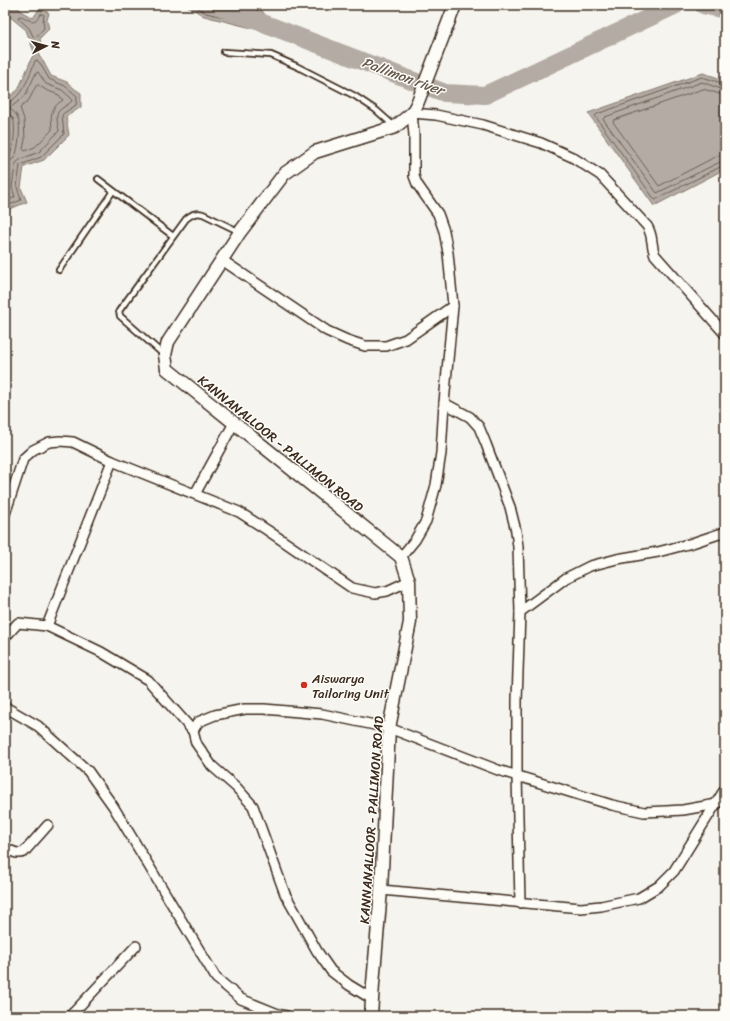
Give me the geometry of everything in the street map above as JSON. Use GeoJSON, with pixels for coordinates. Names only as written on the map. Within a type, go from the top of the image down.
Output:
{"type":"FeatureCollection","features":[{"type":"Feature","properties":{"kind":"street"},"geometry":{"type":"LineString","coordinates":[[164,355],[168,342],[240,232],[284,174],[315,152],[395,127],[414,108],[429,75],[455,5]]}},
{"type":"Feature","properties":{"kind":"street"},"geometry":{"type":"LineString","coordinates":[[401,557],[415,540],[426,521],[436,485],[441,453],[453,306],[448,253],[444,231],[438,214],[417,184],[414,176],[414,108]]}},
{"type":"Feature","properties":{"kind":"street"},"geometry":{"type":"LineString","coordinates":[[414,108],[436,115],[483,125],[541,143],[572,157],[600,175],[647,226],[651,232],[652,248],[655,255],[725,334]]}},
{"type":"Feature","properties":{"kind":"street"},"geometry":{"type":"LineString","coordinates":[[222,260],[327,331],[346,340],[365,346],[386,346],[406,339],[453,306]]}},
{"type":"Feature","properties":{"kind":"street","name":"KANNANALLOOR - PALLIMON ROAD"},"geometry":{"type":"LineString","coordinates":[[164,355],[167,369],[401,557],[409,581],[410,622],[389,728],[381,890],[371,1016]]}},
{"type":"Feature","properties":{"kind":"street"},"geometry":{"type":"LineString","coordinates":[[444,403],[470,416],[479,427],[510,507],[516,531],[518,547],[520,612],[517,701],[520,903]]}},
{"type":"Feature","properties":{"kind":"street"},"geometry":{"type":"LineString","coordinates":[[195,494],[234,423]]}},
{"type":"Feature","properties":{"kind":"street"},"geometry":{"type":"LineString","coordinates":[[5,514],[23,459],[33,450],[49,442],[73,442],[112,461],[239,512],[268,530],[352,588],[375,592],[387,591],[409,581]]}},
{"type":"Feature","properties":{"kind":"street"},"geometry":{"type":"LineString","coordinates":[[47,626],[112,461]]}},
{"type":"Feature","properties":{"kind":"street"},"geometry":{"type":"LineString","coordinates":[[520,612],[566,578],[590,566],[617,559],[658,552],[725,532]]}},
{"type":"Feature","properties":{"kind":"street"},"geometry":{"type":"LineString","coordinates":[[5,633],[8,634],[18,623],[47,626],[100,652],[148,680],[193,731],[196,743],[212,766],[253,806],[284,894],[317,951],[331,971],[349,985],[372,999]]}},
{"type":"Feature","properties":{"kind":"street"},"geometry":{"type":"LineString","coordinates":[[5,707],[38,726],[88,771],[114,806],[216,978],[241,999],[278,1014],[287,1016]]}},
{"type":"Feature","properties":{"kind":"street"},"geometry":{"type":"LineString","coordinates":[[193,731],[198,722],[215,715],[245,709],[264,709],[322,714],[389,728],[498,770],[612,805],[644,812],[666,812],[717,804]]}},
{"type":"Feature","properties":{"kind":"street"},"geometry":{"type":"LineString","coordinates":[[381,890],[581,908],[601,906],[639,898],[659,886],[674,871],[725,790]]}},
{"type":"Feature","properties":{"kind":"street"},"geometry":{"type":"LineString","coordinates":[[5,848],[18,854],[24,852],[48,825]]}},
{"type":"Feature","properties":{"kind":"street"},"geometry":{"type":"LineString","coordinates":[[69,1016],[136,946]]}},
{"type":"Feature","properties":{"kind":"lane"},"geometry":{"type":"LineString","coordinates":[[224,52],[272,55],[355,96],[376,110],[395,127]]}},
{"type":"Feature","properties":{"kind":"lane"},"geometry":{"type":"LineString","coordinates":[[98,179],[173,236]]}},
{"type":"Feature","properties":{"kind":"lane"},"geometry":{"type":"LineString","coordinates":[[59,270],[113,191]]}},
{"type":"Feature","properties":{"kind":"lane"},"geometry":{"type":"LineString","coordinates":[[164,355],[120,316],[122,307],[190,215],[197,213],[203,214],[240,232]]}},
{"type":"Feature","properties":{"kind":"water"},"geometry":{"type":"Polygon","coordinates":[[[5,5],[16,5],[22,12],[33,18],[40,8],[49,13],[47,20],[49,29],[40,38],[41,46],[39,56],[51,76],[67,82],[81,93],[81,107],[66,117],[69,135],[44,160],[24,167],[21,188],[27,202],[5,211],[5,159],[10,140],[9,120],[5,116],[5,100],[18,90],[34,52],[26,30],[5,14],[5,5]]]}},
{"type":"Feature","properties":{"kind":"water"},"geometry":{"type":"Polygon","coordinates":[[[186,5],[257,5],[283,36],[204,16],[186,5]]]}},
{"type":"Feature","properties":{"kind":"water"},"geometry":{"type":"Polygon","coordinates":[[[703,73],[725,80],[725,169],[654,206],[588,113],[703,73]]]}},
{"type":"Feature","properties":{"kind":"waterway","name":"Pallimon river"},"geometry":{"type":"LineString","coordinates":[[216,5],[445,93],[485,95],[676,5]]}},
{"type":"Feature","properties":{"kind":"waterway","name":"Pallimon river"},"geometry":{"type":"LineString","coordinates":[[703,5],[725,10]]}},
{"type":"Feature","properties":{"kind":"place","name":"Aiswarya Tailoring Unit"},"geometry":{"type":"Point","coordinates":[304,685]}}]}
